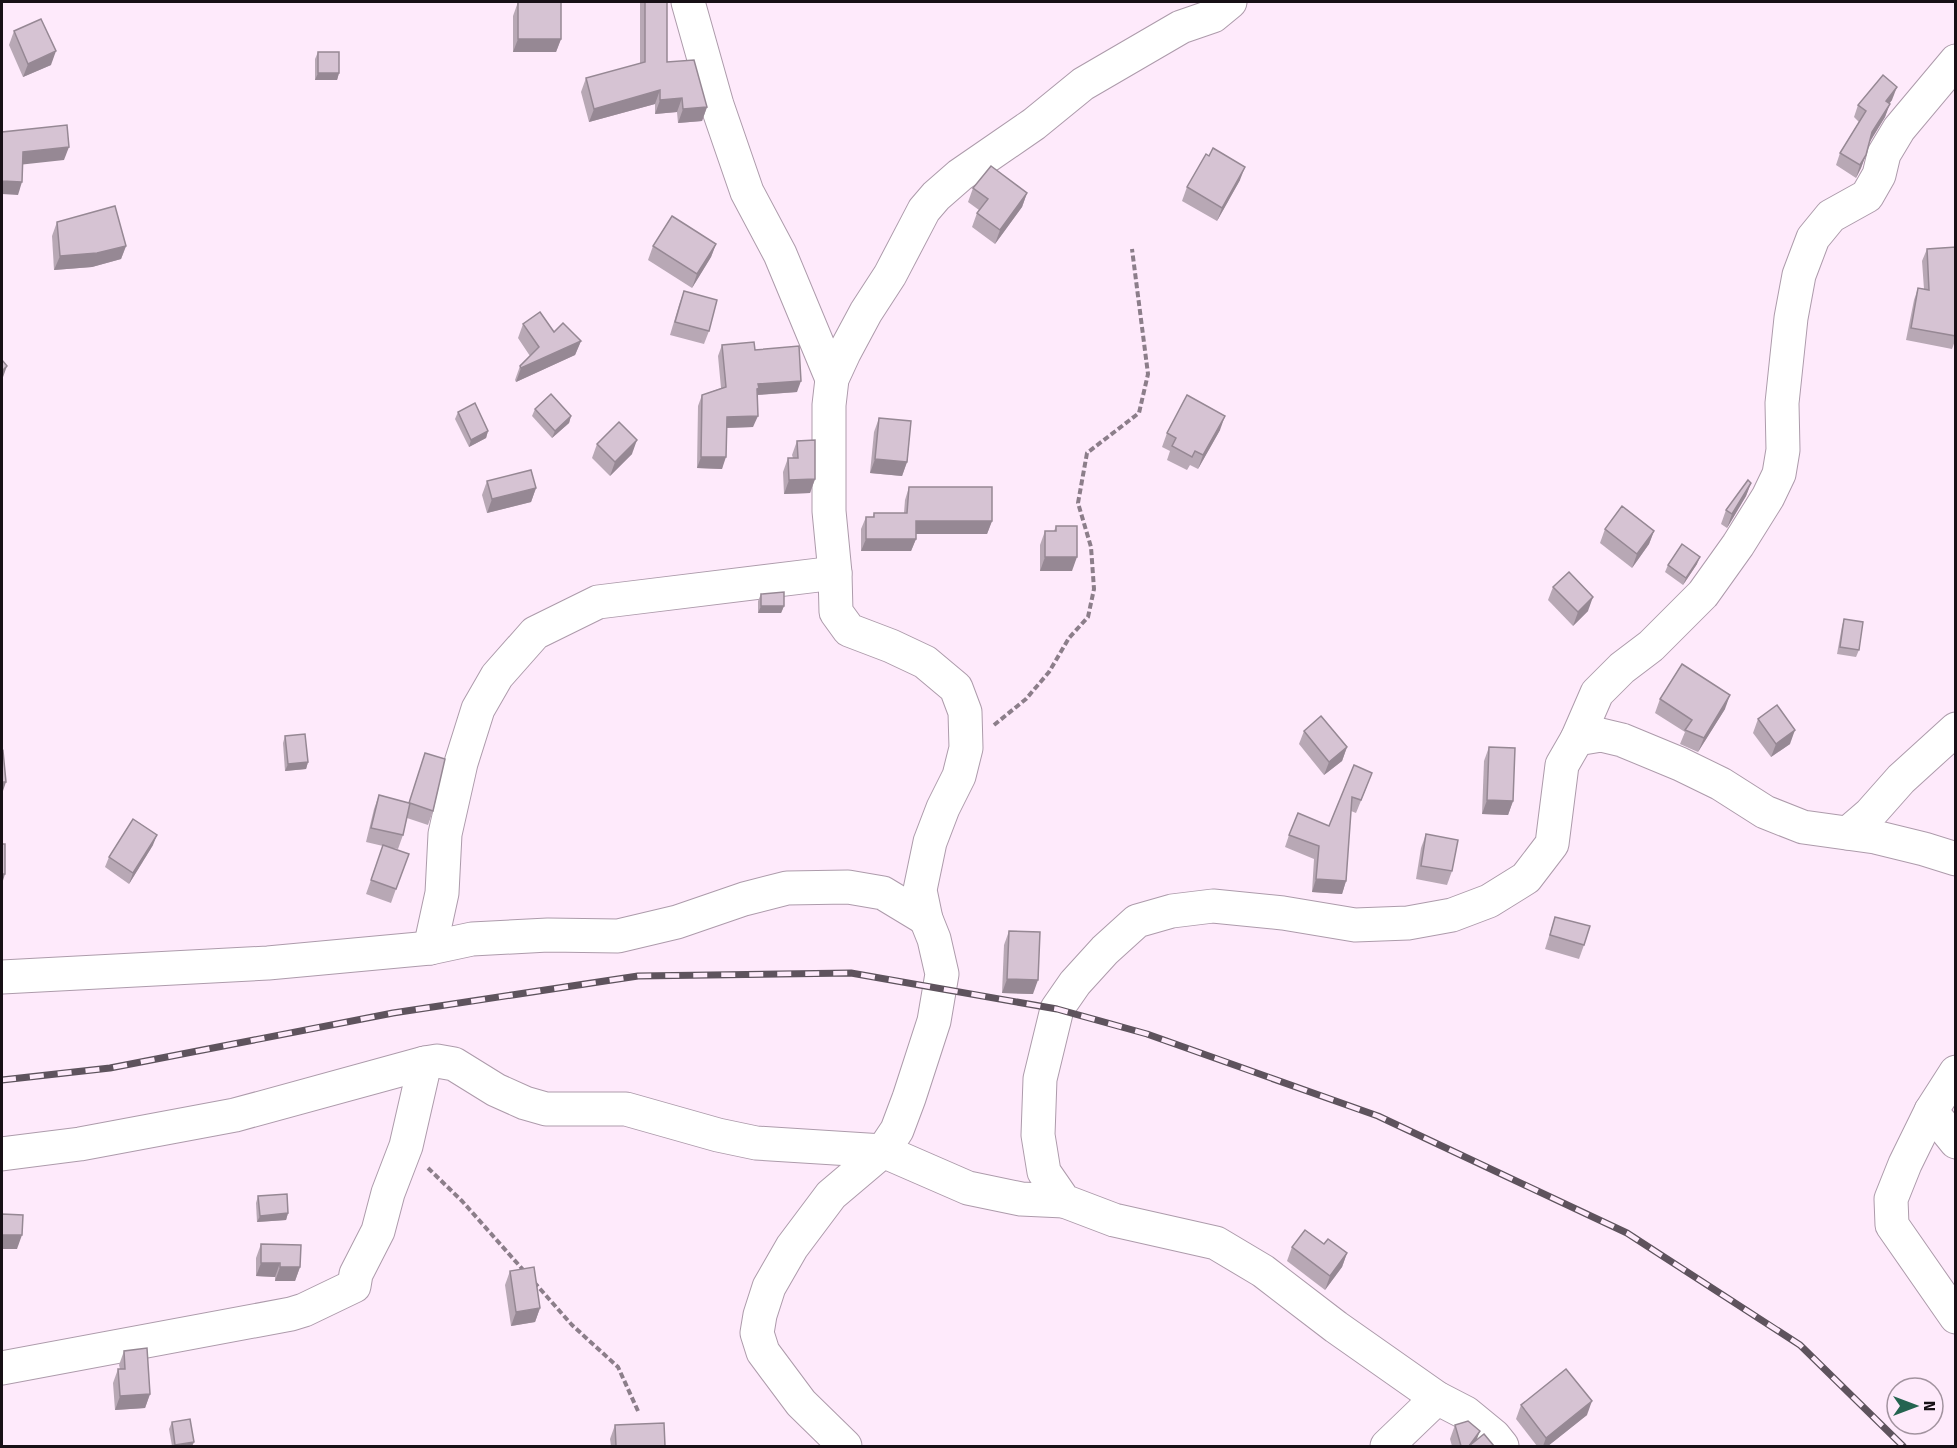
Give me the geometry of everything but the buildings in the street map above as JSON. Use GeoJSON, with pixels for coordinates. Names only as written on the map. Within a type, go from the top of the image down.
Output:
{"type":"FeatureCollection","features":[{"type":"Feature","properties":{"kind":"street"},"geometry":{"type":"LineString","coordinates":[[688,2],[717,105],[747,192],[780,254],[832,379]]}},
{"type":"Feature","properties":{"kind":"street"},"geometry":{"type":"LineString","coordinates":[[845,1446],[801,1403],[763,1352],[757,1333],[758,1324],[770,1287],[792,1247],[831,1195],[883,1151],[897,1130],[934,1021],[942,974],[920,890],[930,842],[959,776],[966,748],[965,712],[956,688],[925,662],[849,630],[836,612],[829,511],[829,405],[832,379],[843,353],[866,312],[890,275],[924,210],[936,196],[960,175],[1034,124],[1083,84],[1181,27],[1213,16],[1230,2]]}},
{"type":"Feature","properties":{"kind":"street"},"geometry":{"type":"LineString","coordinates":[[1064,1201],[1044,1172],[1038,1135],[1040,1079],[1057,1009],[1075,983],[1105,950],[1137,921],[1172,911],[1214,906],[1283,913],[1355,925],[1408,923],[1452,915],[1488,901],[1526,878],[1552,844],[1562,765],[1577,739],[1597,693],[1622,668],[1651,646],[1702,594],[1738,545],[1768,497],[1779,474],[1783,450],[1782,403],[1791,318],[1799,274],[1813,238],[1831,216],[1868,196],[1879,175],[1884,154],[1899,129],[1956,61]]}},
{"type":"Feature","properties":{"kind":"street"},"geometry":{"type":"LineString","coordinates":[[430,948],[442,893],[445,834],[461,763],[478,709],[497,676],[535,633],[598,602],[835,573]]}},
{"type":"Feature","properties":{"kind":"street"},"geometry":{"type":"LineString","coordinates":[[1848,833],[1870,814],[1901,779],[1956,729]]}},
{"type":"Feature","properties":{"kind":"street"},"geometry":{"type":"LineString","coordinates":[[1577,739],[1601,735],[1622,740],[1680,764],[1721,784],[1765,812],[1803,827],[1848,833],[1924,849],[1956,859]]}},
{"type":"Feature","properties":{"kind":"street"},"geometry":{"type":"LineString","coordinates":[[2,977],[268,963],[430,948],[472,939],[548,935],[605,937],[628,935],[676,922],[744,899],[788,888],[848,887],[883,893],[926,920]]}},
{"type":"Feature","properties":{"kind":"street"},"geometry":{"type":"LineString","coordinates":[[2,1154],[80,1144],[235,1115],[425,1063],[437,1061],[454,1064],[496,1090],[525,1103],[546,1109],[626,1109],[718,1135],[756,1143],[883,1151],[968,1188],[1021,1199],[1064,1201],[1114,1220],[1216,1242],[1263,1271],[1336,1327],[1437,1398],[1466,1413],[1494,1436],[1502,1446]]}},
{"type":"Feature","properties":{"kind":"street"},"geometry":{"type":"LineString","coordinates":[[2,1368],[291,1314],[354,1286],[356,1274],[378,1231],[388,1193],[406,1146],[425,1063]]}},
{"type":"Feature","properties":{"kind":"street"},"geometry":{"type":"LineString","coordinates":[[1956,1072],[1930,1111],[1891,1199],[1892,1225],[1956,1317]]}},
{"type":"Feature","properties":{"kind":"street"},"geometry":{"type":"LineString","coordinates":[[1930,1111],[1956,1142]]}},
{"type":"Feature","properties":{"kind":"street"},"geometry":{"type":"LineString","coordinates":[[1387,1446],[1437,1398]]}},
{"type":"Feature","properties":{"kind":"path"},"geometry":{"type":"LineString","coordinates":[[966,748],[1026,699],[1049,672],[1069,638],[1088,617],[1094,589],[1091,547],[1078,503],[1087,453],[1139,413],[1148,374],[1132,249]]}},
{"type":"Feature","properties":{"kind":"path"},"geometry":{"type":"LineString","coordinates":[[406,1146],[462,1201],[572,1325],[618,1367],[638,1411]]}},
{"type":"Feature","properties":{"kind":"railway"},"geometry":{"type":"LineString","coordinates":[[2,1080],[110,1068],[393,1013],[638,976],[851,973],[1057,1009],[1147,1034],[1378,1116],[1627,1233],[1800,1345],[1903,1446]]}}]}
